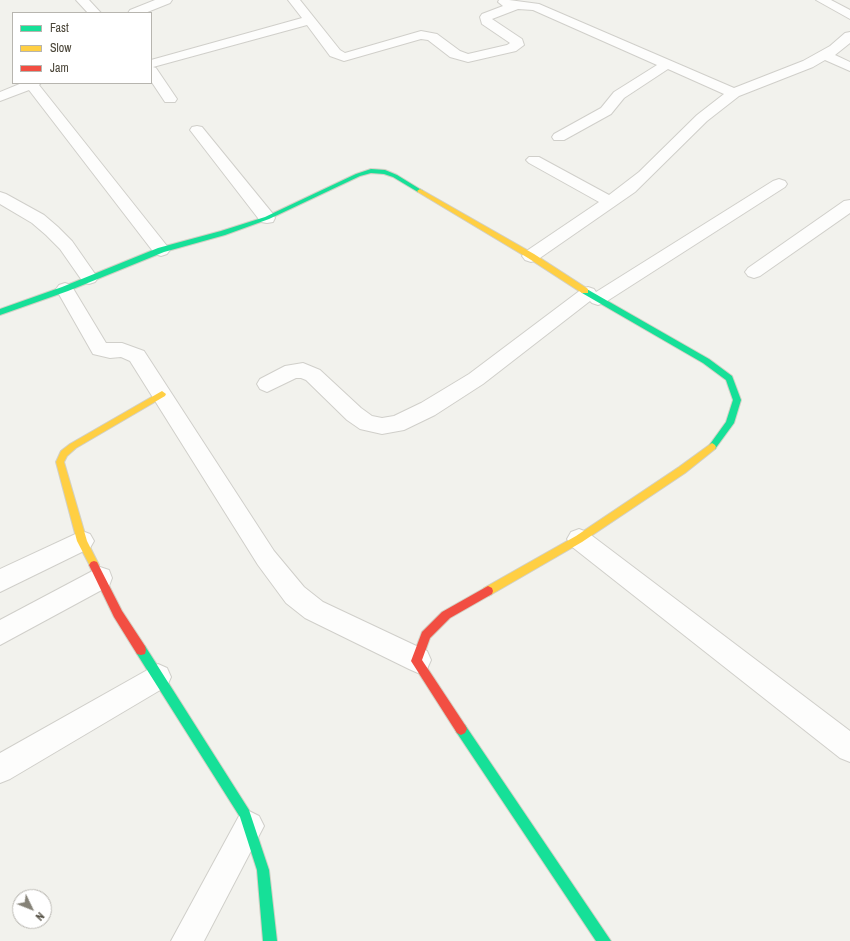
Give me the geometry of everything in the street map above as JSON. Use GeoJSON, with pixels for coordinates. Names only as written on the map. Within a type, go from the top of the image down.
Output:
{"type":"FeatureCollection","features":[{"type":"Feature","properties":{"kind":"street"},"geometry":{"type":"LineString","coordinates":[[82,0],[94,12]]}},
{"type":"Feature","properties":{"kind":"street"},"geometry":{"type":"LineString","coordinates":[[136,12],[166,0]]}},
{"type":"Feature","properties":{"kind":"street"},"geometry":{"type":"LineString","coordinates":[[294,0],[335,53],[344,58],[416,36],[427,35],[455,54],[468,58],[516,45],[517,42],[514,39],[486,20],[486,17],[541,0]]}},
{"type":"Feature","properties":{"kind":"street"},"geometry":{"type":"LineString","coordinates":[[502,0],[508,4],[522,5],[734,93]]}},
{"type":"Feature","properties":{"kind":"street"},"geometry":{"type":"LineString","coordinates":[[822,0],[850,15]]}},
{"type":"Feature","properties":{"kind":"street"},"geometry":{"type":"LineString","coordinates":[[152,64],[309,20]]}},
{"type":"Feature","properties":{"kind":"street"},"geometry":{"type":"LineString","coordinates":[[531,256],[610,202],[645,175],[702,118],[734,93],[808,64],[850,37]]}},
{"type":"Feature","properties":{"kind":"street"},"geometry":{"type":"LineString","coordinates":[[824,55],[850,67]]}},
{"type":"Feature","properties":{"kind":"street"},"geometry":{"type":"LineString","coordinates":[[559,137],[606,111],[619,95],[667,64]]}},
{"type":"Feature","properties":{"kind":"street"},"geometry":{"type":"LineString","coordinates":[[152,72],[170,99]]}},
{"type":"Feature","properties":{"kind":"street"},"geometry":{"type":"LineString","coordinates":[[0,97],[32,84],[161,250]]}},
{"type":"Feature","properties":{"kind":"street"},"geometry":{"type":"LineString","coordinates":[[197,130],[267,218]]}},
{"type":"Feature","properties":{"kind":"street"},"geometry":{"type":"LineString","coordinates":[[534,160],[610,202]]}},
{"type":"Feature","properties":{"kind":"street"},"geometry":{"type":"LineString","coordinates":[[0,312],[65,289],[161,250],[267,218],[358,175],[371,171],[385,172],[395,176],[531,256],[593,296],[706,361],[729,378],[737,400],[730,423],[715,444],[682,470],[579,539],[446,615],[426,635],[418,660],[416,660],[604,941]]}},
{"type":"Feature","properties":{"kind":"street"},"geometry":{"type":"LineString","coordinates":[[267,384],[292,371],[303,370],[312,375],[354,414],[367,423],[382,426],[397,424],[428,409],[476,379],[593,296],[779,184]]}},
{"type":"Feature","properties":{"kind":"street"},"geometry":{"type":"LineString","coordinates":[[0,197],[38,219],[52,231],[66,246],[89,278]]}},
{"type":"Feature","properties":{"kind":"street"},"geometry":{"type":"LineString","coordinates":[[754,272],[850,204]]}},
{"type":"Feature","properties":{"kind":"street"},"geometry":{"type":"LineString","coordinates":[[65,289],[100,348],[110,351],[122,350],[137,356],[266,558],[295,595],[314,610],[418,660]]}},
{"type":"Feature","properties":{"kind":"street"},"geometry":{"type":"LineString","coordinates":[[162,394],[73,446],[64,454],[60,462],[82,541],[118,614],[245,814],[263,870],[270,941]]}},
{"type":"Feature","properties":{"kind":"street"},"geometry":{"type":"LineString","coordinates":[[579,539],[850,748]]}},
{"type":"Feature","properties":{"kind":"street"},"geometry":{"type":"LineString","coordinates":[[0,581],[82,541]]}},
{"type":"Feature","properties":{"kind":"street"},"geometry":{"type":"LineString","coordinates":[[0,633],[100,578]]}},
{"type":"Feature","properties":{"kind":"street"},"geometry":{"type":"LineString","coordinates":[[0,769],[158,677]]}},
{"type":"Feature","properties":{"kind":"street"},"geometry":{"type":"LineString","coordinates":[[187,941],[249,826]]}},
{"type":"Feature","properties":{"kind":"traffic: fast"},"geometry":{"type":"LineString","coordinates":[[0,312],[65,289],[161,250],[223,233],[267,218],[358,175],[371,171],[385,172],[395,176],[420,191]]}},
{"type":"Feature","properties":{"kind":"traffic: fast"},"geometry":{"type":"LineString","coordinates":[[585,291],[706,361],[729,378],[737,400],[730,423],[712,447]]}},
{"type":"Feature","properties":{"kind":"traffic: fast"},"geometry":{"type":"LineString","coordinates":[[141,650],[245,814],[263,870],[270,941]]}},
{"type":"Feature","properties":{"kind":"traffic: fast"},"geometry":{"type":"LineString","coordinates":[[461,729],[604,941]]}},
{"type":"Feature","properties":{"kind":"traffic: slow"},"geometry":{"type":"LineString","coordinates":[[420,191],[531,256],[585,291]]}},
{"type":"Feature","properties":{"kind":"traffic: slow"},"geometry":{"type":"LineString","coordinates":[[94,565],[82,541],[60,462],[64,454],[73,446],[162,394]]}},
{"type":"Feature","properties":{"kind":"traffic: slow"},"geometry":{"type":"LineString","coordinates":[[488,591],[579,539],[682,470],[712,447]]}},
{"type":"Feature","properties":{"kind":"traffic: jam"},"geometry":{"type":"LineString","coordinates":[[94,565],[118,614],[141,650]]}},
{"type":"Feature","properties":{"kind":"traffic: jam"},"geometry":{"type":"LineString","coordinates":[[461,729],[416,661],[426,635],[446,615],[488,591]]}}]}
